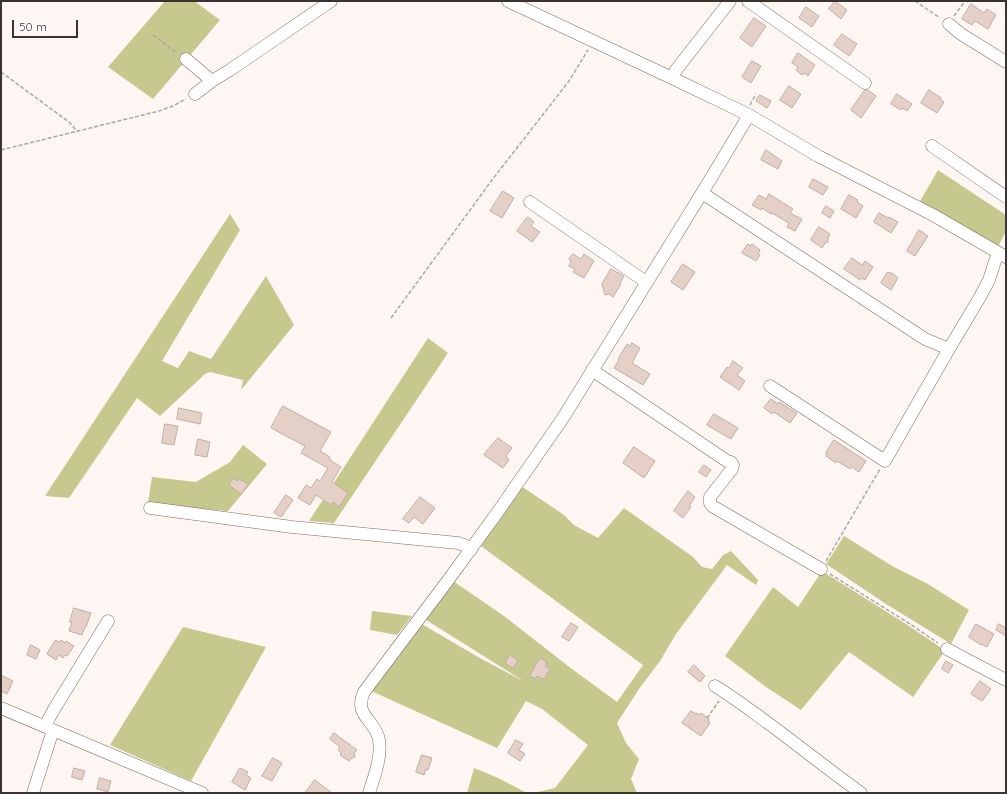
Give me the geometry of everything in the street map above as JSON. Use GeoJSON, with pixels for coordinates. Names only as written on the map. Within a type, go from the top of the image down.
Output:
{"type":"FeatureCollection","features":[{"type":"Feature","properties":{"kind":"street"},"geometry":{"type":"LineString","coordinates":[[195,94],[331,1]]}},
{"type":"Feature","properties":{"kind":"street"},"geometry":{"type":"LineString","coordinates":[[508,1],[749,115],[827,161],[933,215],[1003,255],[995,261],[989,280],[980,297],[884,461],[770,386]]}},
{"type":"Feature","properties":{"kind":"street"},"geometry":{"type":"LineString","coordinates":[[672,78],[676,70],[730,1]]}},
{"type":"Feature","properties":{"kind":"street"},"geometry":{"type":"LineString","coordinates":[[748,1],[865,83]]}},
{"type":"Feature","properties":{"kind":"street"},"geometry":{"type":"LineString","coordinates":[[949,24],[961,34],[1006,62]]}},
{"type":"Feature","properties":{"kind":"street"},"geometry":{"type":"LineString","coordinates":[[186,59],[212,81]]}},
{"type":"Feature","properties":{"kind":"street"},"geometry":{"type":"LineString","coordinates":[[369,793],[378,758],[380,743],[376,730],[362,711],[362,696],[471,550],[549,439],[749,115]]}},
{"type":"Feature","properties":{"kind":"street"},"geometry":{"type":"LineString","coordinates":[[932,146],[1006,197]]}},
{"type":"Feature","properties":{"kind":"street"},"geometry":{"type":"LineString","coordinates":[[702,193],[926,339],[949,349]]}},
{"type":"Feature","properties":{"kind":"street"},"geometry":{"type":"LineString","coordinates":[[530,202],[646,282]]}},
{"type":"Feature","properties":{"kind":"street"},"geometry":{"type":"LineString","coordinates":[[592,370],[727,461],[731,462],[733,465],[732,469],[710,497],[710,503],[712,506],[821,569]]}},
{"type":"Feature","properties":{"kind":"street"},"geometry":{"type":"LineString","coordinates":[[150,508],[292,527],[458,543],[471,550]]}},
{"type":"Feature","properties":{"kind":"street"},"geometry":{"type":"LineString","coordinates":[[33,793],[53,711],[108,621]]}},
{"type":"Feature","properties":{"kind":"street"},"geometry":{"type":"LineString","coordinates":[[947,649],[1006,680]]}},
{"type":"Feature","properties":{"kind":"street"},"geometry":{"type":"LineString","coordinates":[[720,689],[861,793]]}},
{"type":"Feature","properties":{"kind":"street"},"geometry":{"type":"LineString","coordinates":[[1,708],[202,793]]}},
{"type":"Feature","properties":{"kind":"path"},"geometry":{"type":"LineString","coordinates":[[916,1],[949,24],[965,1]]}},
{"type":"Feature","properties":{"kind":"path"},"geometry":{"type":"LineString","coordinates":[[152,35],[186,59]]}},
{"type":"Feature","properties":{"kind":"path"},"geometry":{"type":"LineString","coordinates":[[391,318],[492,180],[569,81],[593,42]]}},
{"type":"Feature","properties":{"kind":"path"},"geometry":{"type":"LineString","coordinates":[[1,72],[69,122],[78,132]]}},
{"type":"Feature","properties":{"kind":"path"},"geometry":{"type":"LineString","coordinates":[[1,150],[159,111],[183,101],[195,94]]}},
{"type":"Feature","properties":{"kind":"path"},"geometry":{"type":"LineString","coordinates":[[884,461],[821,569],[907,622],[947,649]]}},
{"type":"Feature","properties":{"kind":"path"},"geometry":{"type":"LineString","coordinates":[[707,718],[720,689]]}},
{"type":"Feature","properties":{"kind":"green space"},"geometry":{"type":"Polygon","coordinates":[[[165,1],[194,1],[220,20],[153,99],[108,67],[165,1]]]}},
{"type":"Feature","properties":{"kind":"green space"},"geometry":{"type":"Polygon","coordinates":[[[938,170],[1006,215],[1006,231],[998,247],[919,203],[938,170]]]}},
{"type":"Feature","properties":{"kind":"green space"},"geometry":{"type":"Polygon","coordinates":[[[230,214],[240,230],[162,361],[178,368],[189,351],[211,359],[266,276],[294,325],[241,390],[243,380],[210,372],[205,374],[160,416],[137,398],[69,498],[45,496],[230,214]]]}},
{"type":"Feature","properties":{"kind":"green space"},"geometry":{"type":"Polygon","coordinates":[[[428,338],[448,353],[334,523],[309,521],[428,338]]]}},
{"type":"Feature","properties":{"kind":"green space"},"geometry":{"type":"Polygon","coordinates":[[[243,445],[267,464],[228,511],[148,503],[152,477],[196,482],[230,462],[243,445]]]}},
{"type":"Feature","properties":{"kind":"green space"},"geometry":{"type":"Polygon","coordinates":[[[521,486],[564,515],[574,525],[598,538],[624,508],[693,557],[702,567],[712,569],[723,555],[731,551],[758,580],[756,585],[727,565],[676,634],[660,661],[639,689],[617,723],[626,743],[639,759],[631,779],[637,793],[533,793],[555,788],[588,745],[542,709],[526,701],[497,748],[369,690],[420,623],[478,657],[525,682],[423,618],[453,581],[504,616],[617,702],[643,665],[481,546],[521,486]]]}},
{"type":"Feature","properties":{"kind":"green space"},"geometry":{"type":"Polygon","coordinates":[[[844,536],[894,567],[928,584],[969,610],[951,644],[886,604],[826,564],[844,536]]]}},
{"type":"Feature","properties":{"kind":"green space"},"geometry":{"type":"Polygon","coordinates":[[[822,571],[943,649],[944,652],[913,697],[849,652],[801,710],[766,687],[725,656],[773,587],[798,607],[822,571]]]}},
{"type":"Feature","properties":{"kind":"green space"},"geometry":{"type":"Polygon","coordinates":[[[372,611],[412,616],[397,635],[370,630],[372,611]]]}},
{"type":"Feature","properties":{"kind":"green space"},"geometry":{"type":"Polygon","coordinates":[[[183,627],[266,647],[191,781],[110,745],[183,627]]]}},
{"type":"Feature","properties":{"kind":"green space"},"geometry":{"type":"Polygon","coordinates":[[[474,768],[498,778],[527,793],[467,793],[474,768]]]}},
{"type":"Feature","properties":{"kind":"building"},"geometry":{"type":"Polygon","coordinates":[[[835,1],[847,10],[841,19],[829,9],[835,1]]]}},
{"type":"Feature","properties":{"kind":"building"},"geometry":{"type":"Polygon","coordinates":[[[971,4],[984,13],[987,9],[996,15],[988,29],[975,21],[972,25],[962,19],[971,4]]]}},
{"type":"Feature","properties":{"kind":"building"},"geometry":{"type":"Polygon","coordinates":[[[806,7],[819,16],[812,27],[799,18],[806,7]]]}},
{"type":"Feature","properties":{"kind":"building"},"geometry":{"type":"Polygon","coordinates":[[[754,18],[766,26],[752,47],[740,38],[754,18]]]}},
{"type":"Feature","properties":{"kind":"building"},"geometry":{"type":"Polygon","coordinates":[[[842,34],[857,44],[849,56],[834,45],[842,34]]]}},
{"type":"Feature","properties":{"kind":"building"},"geometry":{"type":"Polygon","coordinates":[[[798,53],[815,65],[808,76],[804,73],[802,75],[796,70],[798,67],[792,63],[798,53]]]}},
{"type":"Feature","properties":{"kind":"building"},"geometry":{"type":"Polygon","coordinates":[[[752,61],[761,66],[751,83],[742,77],[752,61]]]}},
{"type":"Feature","properties":{"kind":"building"},"geometry":{"type":"Polygon","coordinates":[[[789,86],[801,94],[792,108],[780,100],[789,86]]]}},
{"type":"Feature","properties":{"kind":"building"},"geometry":{"type":"Polygon","coordinates":[[[865,90],[868,90],[876,96],[861,118],[851,110],[865,90]]]}},
{"type":"Feature","properties":{"kind":"building"},"geometry":{"type":"Polygon","coordinates":[[[929,90],[941,98],[940,99],[944,102],[937,113],[921,103],[929,90]]]}},
{"type":"Feature","properties":{"kind":"building"},"geometry":{"type":"Polygon","coordinates":[[[897,94],[912,104],[907,111],[903,108],[901,110],[891,104],[897,94]]]}},
{"type":"Feature","properties":{"kind":"building"},"geometry":{"type":"Polygon","coordinates":[[[760,95],[771,101],[767,108],[756,101],[760,95]]]}},
{"type":"Feature","properties":{"kind":"building"},"geometry":{"type":"Polygon","coordinates":[[[766,150],[782,161],[778,169],[761,160],[766,150]]]}},
{"type":"Feature","properties":{"kind":"building"},"geometry":{"type":"Polygon","coordinates":[[[813,179],[828,187],[823,195],[809,187],[813,179]]]}},
{"type":"Feature","properties":{"kind":"building"},"geometry":{"type":"Polygon","coordinates":[[[503,191],[514,198],[502,218],[490,211],[503,191]]]}},
{"type":"Feature","properties":{"kind":"building"},"geometry":{"type":"Polygon","coordinates":[[[769,194],[793,209],[790,213],[802,219],[795,231],[787,227],[789,223],[762,208],[761,210],[752,205],[759,195],[766,199],[769,194]]]}},
{"type":"Feature","properties":{"kind":"building"},"geometry":{"type":"Polygon","coordinates":[[[849,195],[858,200],[857,202],[863,206],[856,218],[841,209],[849,195]]]}},
{"type":"Feature","properties":{"kind":"building"},"geometry":{"type":"Polygon","coordinates":[[[826,206],[834,211],[830,218],[822,213],[826,206]]]}},
{"type":"Feature","properties":{"kind":"building"},"geometry":{"type":"Polygon","coordinates":[[[879,213],[898,222],[891,233],[874,222],[879,213]]]}},
{"type":"Feature","properties":{"kind":"building"},"geometry":{"type":"Polygon","coordinates":[[[528,217],[534,222],[531,226],[540,232],[532,242],[517,231],[528,217]]]}},
{"type":"Feature","properties":{"kind":"building"},"geometry":{"type":"Polygon","coordinates":[[[819,227],[830,234],[828,242],[825,243],[822,248],[811,240],[819,227]]]}},
{"type":"Feature","properties":{"kind":"building"},"geometry":{"type":"Polygon","coordinates":[[[919,230],[928,236],[915,256],[907,251],[919,230]]]}},
{"type":"Feature","properties":{"kind":"building"},"geometry":{"type":"Polygon","coordinates":[[[748,244],[750,246],[752,244],[760,250],[758,253],[760,255],[756,261],[742,253],[748,244]]]}},
{"type":"Feature","properties":{"kind":"building"},"geometry":{"type":"Polygon","coordinates":[[[573,254],[581,259],[584,254],[594,261],[584,278],[573,272],[575,269],[569,266],[571,261],[569,259],[573,254]]]}},
{"type":"Feature","properties":{"kind":"building"},"geometry":{"type":"Polygon","coordinates":[[[852,258],[862,265],[865,261],[873,267],[865,280],[862,278],[860,280],[844,269],[852,258]]]}},
{"type":"Feature","properties":{"kind":"building"},"geometry":{"type":"Polygon","coordinates":[[[683,264],[695,272],[683,290],[671,282],[683,264]]]}},
{"type":"Feature","properties":{"kind":"building"},"geometry":{"type":"Polygon","coordinates":[[[611,269],[624,276],[613,297],[609,294],[605,295],[602,284],[611,269]]]}},
{"type":"Feature","properties":{"kind":"building"},"geometry":{"type":"Polygon","coordinates":[[[888,272],[892,273],[898,278],[891,290],[881,283],[888,272]]]}},
{"type":"Feature","properties":{"kind":"building"},"geometry":{"type":"Polygon","coordinates":[[[632,343],[640,348],[632,363],[650,374],[643,385],[614,368],[627,344],[630,346],[632,343]]]}},
{"type":"Feature","properties":{"kind":"building"},"geometry":{"type":"Polygon","coordinates":[[[733,361],[743,368],[737,375],[745,381],[739,390],[720,377],[727,367],[729,368],[733,361]]]}},
{"type":"Feature","properties":{"kind":"building"},"geometry":{"type":"Polygon","coordinates":[[[771,399],[797,413],[790,423],[774,412],[772,414],[764,408],[771,399]]]}},
{"type":"Feature","properties":{"kind":"building"},"geometry":{"type":"Polygon","coordinates":[[[283,406],[331,432],[320,451],[330,457],[329,459],[341,467],[332,482],[348,493],[339,507],[333,502],[331,505],[316,495],[310,505],[298,498],[306,485],[311,488],[317,479],[320,481],[328,468],[301,453],[305,446],[271,428],[283,406]]]}},
{"type":"Feature","properties":{"kind":"building"},"geometry":{"type":"Polygon","coordinates":[[[179,408],[202,413],[200,424],[177,419],[179,408]]]}},
{"type":"Feature","properties":{"kind":"building"},"geometry":{"type":"Polygon","coordinates":[[[714,414],[738,428],[731,439],[707,425],[714,414]]]}},
{"type":"Feature","properties":{"kind":"building"},"geometry":{"type":"Polygon","coordinates":[[[165,424],[178,426],[174,445],[162,443],[165,424]]]}},
{"type":"Feature","properties":{"kind":"building"},"geometry":{"type":"Polygon","coordinates":[[[498,438],[512,448],[506,456],[509,460],[503,468],[484,455],[498,438]]]}},
{"type":"Feature","properties":{"kind":"building"},"geometry":{"type":"Polygon","coordinates":[[[198,439],[210,442],[207,457],[195,455],[198,439]]]}},
{"type":"Feature","properties":{"kind":"building"},"geometry":{"type":"Polygon","coordinates":[[[834,440],[866,461],[859,472],[852,467],[850,469],[837,461],[836,463],[826,456],[826,453],[834,440]]]}},
{"type":"Feature","properties":{"kind":"building"},"geometry":{"type":"Polygon","coordinates":[[[634,447],[655,461],[644,478],[623,463],[634,447]]]}},
{"type":"Feature","properties":{"kind":"building"},"geometry":{"type":"Polygon","coordinates":[[[704,465],[711,470],[706,477],[699,472],[704,465]]]}},
{"type":"Feature","properties":{"kind":"building"},"geometry":{"type":"Polygon","coordinates":[[[234,478],[237,481],[239,479],[248,484],[241,494],[229,485],[234,478]]]}},
{"type":"Feature","properties":{"kind":"building"},"geometry":{"type":"Polygon","coordinates":[[[688,491],[695,497],[689,506],[691,507],[683,518],[674,511],[688,491]]]}},
{"type":"Feature","properties":{"kind":"building"},"geometry":{"type":"Polygon","coordinates":[[[286,495],[293,500],[281,517],[274,513],[286,495]]]}},
{"type":"Feature","properties":{"kind":"building"},"geometry":{"type":"Polygon","coordinates":[[[420,497],[435,508],[423,524],[414,517],[409,523],[403,519],[420,497]]]}},
{"type":"Feature","properties":{"kind":"building"},"geometry":{"type":"Polygon","coordinates":[[[74,608],[91,613],[82,635],[69,631],[74,608]]]}},
{"type":"Feature","properties":{"kind":"building"},"geometry":{"type":"Polygon","coordinates":[[[571,623],[578,627],[569,641],[562,637],[571,623]]]}},
{"type":"Feature","properties":{"kind":"building"},"geometry":{"type":"Polygon","coordinates":[[[976,624],[994,634],[987,647],[969,637],[976,624]]]}},
{"type":"Feature","properties":{"kind":"building"},"geometry":{"type":"Polygon","coordinates":[[[999,624],[1006,628],[1006,636],[996,630],[999,624]]]}},
{"type":"Feature","properties":{"kind":"building"},"geometry":{"type":"Polygon","coordinates":[[[56,640],[59,642],[61,640],[65,643],[66,641],[74,646],[67,656],[65,655],[63,658],[59,655],[56,660],[47,654],[56,640]]]}},
{"type":"Feature","properties":{"kind":"building"},"geometry":{"type":"Polygon","coordinates":[[[31,645],[40,650],[36,659],[27,655],[31,645]]]}},
{"type":"Feature","properties":{"kind":"building"},"geometry":{"type":"Polygon","coordinates":[[[510,655],[518,660],[513,668],[505,663],[510,655]]]}},
{"type":"Feature","properties":{"kind":"building"},"geometry":{"type":"Polygon","coordinates":[[[540,658],[547,663],[545,666],[550,669],[544,679],[537,676],[535,679],[530,676],[540,658]]]}},
{"type":"Feature","properties":{"kind":"building"},"geometry":{"type":"Polygon","coordinates":[[[946,661],[953,665],[948,673],[942,669],[946,661]]]}},
{"type":"Feature","properties":{"kind":"building"},"geometry":{"type":"Polygon","coordinates":[[[694,665],[705,676],[700,682],[688,672],[694,665]]]}},
{"type":"Feature","properties":{"kind":"building"},"geometry":{"type":"Polygon","coordinates":[[[1,675],[13,681],[7,694],[1,691],[1,675]]]}},
{"type":"Feature","properties":{"kind":"building"},"geometry":{"type":"Polygon","coordinates":[[[980,681],[991,689],[982,701],[971,694],[980,681]]]}},
{"type":"Feature","properties":{"kind":"building"},"geometry":{"type":"Polygon","coordinates":[[[691,711],[700,715],[701,713],[709,719],[708,721],[710,723],[701,736],[682,723],[691,711]]]}},
{"type":"Feature","properties":{"kind":"building"},"geometry":{"type":"Polygon","coordinates":[[[334,733],[357,750],[354,753],[355,757],[349,761],[340,755],[341,753],[338,750],[340,747],[330,739],[334,733]]]}},
{"type":"Feature","properties":{"kind":"building"},"geometry":{"type":"Polygon","coordinates":[[[516,740],[523,744],[519,750],[525,754],[520,761],[508,753],[516,740]]]}},
{"type":"Feature","properties":{"kind":"building"},"geometry":{"type":"Polygon","coordinates":[[[422,755],[432,758],[428,770],[426,769],[424,775],[416,772],[422,755]]]}},
{"type":"Feature","properties":{"kind":"building"},"geometry":{"type":"Polygon","coordinates":[[[273,758],[282,763],[272,781],[262,776],[273,758]]]}},
{"type":"Feature","properties":{"kind":"building"},"geometry":{"type":"Polygon","coordinates":[[[74,768],[85,771],[82,780],[72,777],[74,768]]]}},
{"type":"Feature","properties":{"kind":"building"},"geometry":{"type":"Polygon","coordinates":[[[240,768],[248,772],[246,775],[251,778],[245,790],[232,782],[240,768]]]}},
{"type":"Feature","properties":{"kind":"building"},"geometry":{"type":"Polygon","coordinates":[[[100,778],[111,781],[108,792],[97,789],[100,778]]]}},
{"type":"Feature","properties":{"kind":"building"},"geometry":{"type":"Polygon","coordinates":[[[315,780],[332,793],[305,793],[315,780]]]}}]}
